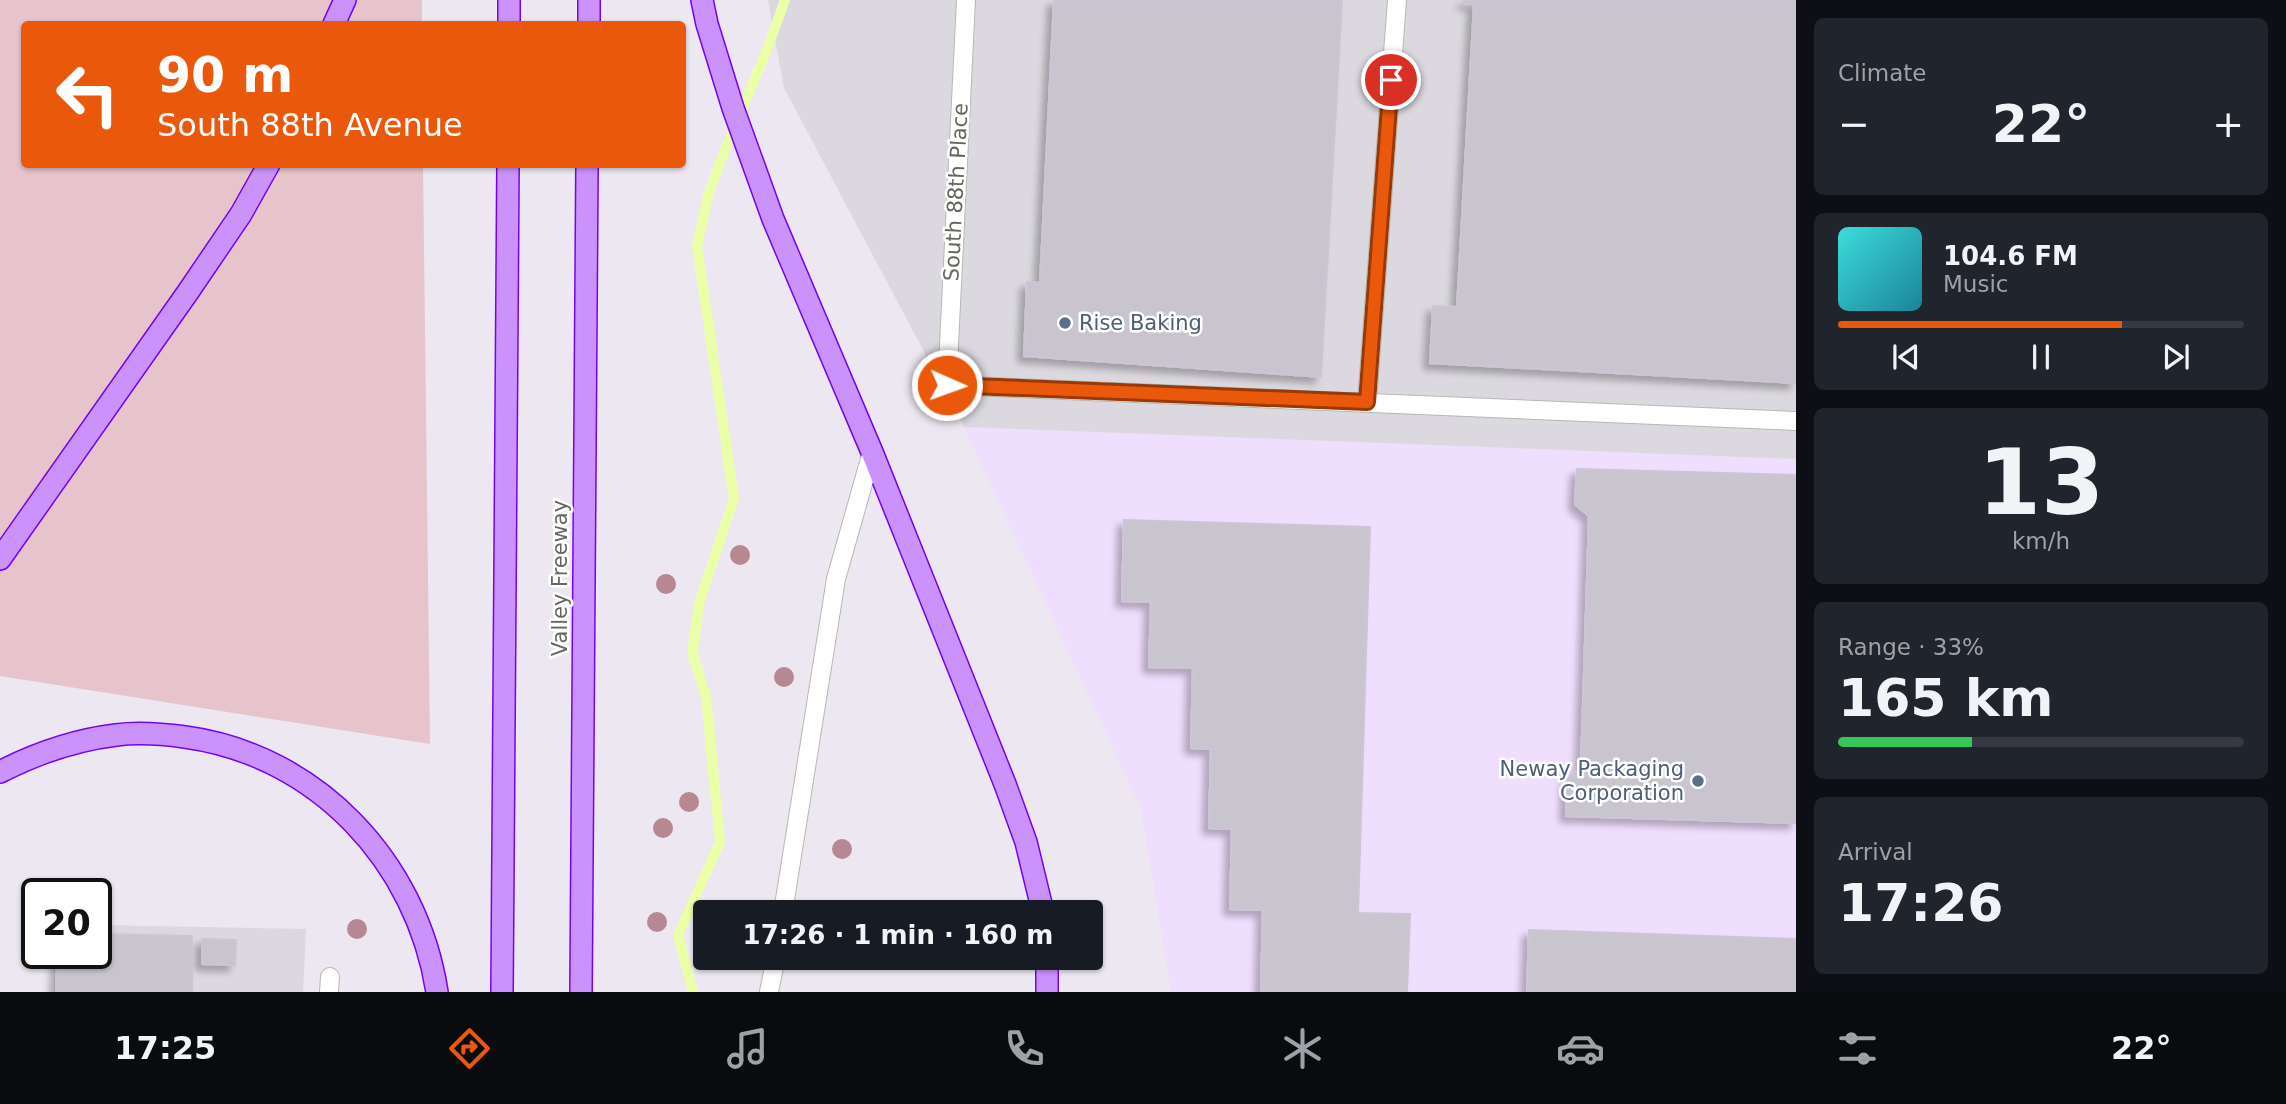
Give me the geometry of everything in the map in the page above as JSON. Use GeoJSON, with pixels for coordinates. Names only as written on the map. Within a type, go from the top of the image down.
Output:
{"type":"FeatureCollection","features":[{"type":"Feature","properties":{"kind":"highway"},"geometry":{"type":"LineString","coordinates":[[335,21],[345,0]]}},
{"type":"Feature","properties":{"kind":"highway"},"geometry":{"type":"LineString","coordinates":[[509,0],[509,21]]}},
{"type":"Feature","properties":{"kind":"highway"},"geometry":{"type":"LineString","coordinates":[[589,0],[589,21]]}},
{"type":"Feature","properties":{"kind":"highway"},"geometry":{"type":"LineString","coordinates":[[702,0],[733,108],[773,219],[872,452],[1005,784],[1026,842],[1040,900]]}},
{"type":"Feature","properties":{"kind":"highway"},"geometry":{"type":"LineString","coordinates":[[0,559],[188,292],[241,214],[267,168]]}},
{"type":"Feature","properties":{"kind":"highway"},"geometry":{"type":"LineString","coordinates":[[502,992],[508,168]]}},
{"type":"Feature","properties":{"kind":"highway","name":"Valley Freeway"},"geometry":{"type":"LineString","coordinates":[[581,992],[587,168]]}},
{"type":"Feature","properties":{"kind":"highway"},"geometry":{"type":"LineString","coordinates":[[0,772],[19,762],[69,744],[118,735],[142,734],[203,740],[231,747],[277,765],[306,781],[327,797],[351,820],[388,866],[427,946],[437,992]]}},
{"type":"Feature","properties":{"kind":"highway"},"geometry":{"type":"LineString","coordinates":[[1047,970],[1047,992]]}},
{"type":"Feature","properties":{"kind":"lane","name":"South 88th Place"},"geometry":{"type":"LineString","coordinates":[[965,0],[947,385],[1367,402]]}},
{"type":"Feature","properties":{"kind":"lane"},"geometry":{"type":"LineString","coordinates":[[1397,0],[1367,402],[1796,421]]}},
{"type":"Feature","properties":{"kind":"lane"},"geometry":{"type":"LineString","coordinates":[[785,900],[836,579],[872,452]]}},
{"type":"Feature","properties":{"kind":"lane"},"geometry":{"type":"LineString","coordinates":[[769,992],[773,970]]}},
{"type":"Feature","properties":{"kind":"shaded area"},"geometry":{"type":"Polygon","coordinates":[[[0,0],[422,0],[422,21],[21,21],[21,168],[423,168],[430,744],[0,676],[0,0]]]}},
{"type":"Feature","properties":{"kind":"shaded area"},"geometry":{"type":"Polygon","coordinates":[[[768,0],[1796,0],[1796,459],[964,427],[784,88],[768,0]]]}},
{"type":"Feature","properties":{"kind":"shaded area"},"geometry":{"type":"Polygon","coordinates":[[[964,427],[1796,459],[1796,992],[1171,992],[1141,809],[964,427]]]}},
{"type":"Feature","properties":{"kind":"shaded area"},"geometry":{"type":"Polygon","coordinates":[[[112,925],[306,929],[303,992],[54,992],[55,969],[112,969],[112,925]]]}},
{"type":"Feature","properties":{"kind":"building"},"geometry":{"type":"Polygon","coordinates":[[[1054,0],[1342,0],[1321,377],[1024,356],[1027,282],[1040,283],[1054,0]]]}},
{"type":"Feature","properties":{"kind":"building"},"geometry":{"type":"Polygon","coordinates":[[[1464,0],[1796,0],[1796,383],[1430,363],[1433,306],[1457,307],[1474,4],[1464,3],[1464,0]]]}},
{"type":"Feature","properties":{"kind":"building"},"geometry":{"type":"Polygon","coordinates":[[[1577,469],[1796,475],[1796,823],[1566,816],[1567,780],[1581,767],[1589,516],[1575,504],[1577,469]]]}},
{"type":"Feature","properties":{"kind":"building"},"geometry":{"type":"Polygon","coordinates":[[[1124,520],[1370,527],[1358,913],[1410,914],[1407,992],[1261,992],[1263,910],[1230,909],[1232,829],[1209,828],[1211,749],[1191,748],[1193,668],[1149,667],[1151,602],[1122,601],[1124,520]]]}},
{"type":"Feature","properties":{"kind":"building"},"geometry":{"type":"Polygon","coordinates":[[[1529,930],[1796,939],[1796,992],[1527,992],[1529,930]]]}},
{"type":"Feature","properties":{"kind":"building"},"geometry":{"type":"Polygon","coordinates":[[[112,934],[192,936],[192,992],[56,992],[57,969],[112,969],[112,934]]]}},
{"type":"Feature","properties":{"kind":"building"},"geometry":{"type":"Polygon","coordinates":[[[202,939],[236,940],[235,965],[202,964],[202,939]]]}},
{"type":"Feature","properties":{"kind":"waterway"},"geometry":{"type":"LineString","coordinates":[[693,992],[678,935],[720,842],[706,696],[692,653],[700,600],[734,499],[697,246],[708,196],[720,162],[785,0]]}},
{"type":"Feature","properties":{"kind":"place","name":"Rise Baking"},"geometry":{"type":"Point","coordinates":[1065,323]}},
{"type":"Feature","properties":{"kind":"place","name":"Neway Packaging Corporation"},"geometry":{"type":"Point","coordinates":[1698,781]}},
{"type":"Feature","properties":{"kind":"route"},"geometry":{"type":"LineString","coordinates":[[947,385],[1367,402],[1391,80]]}}]}
